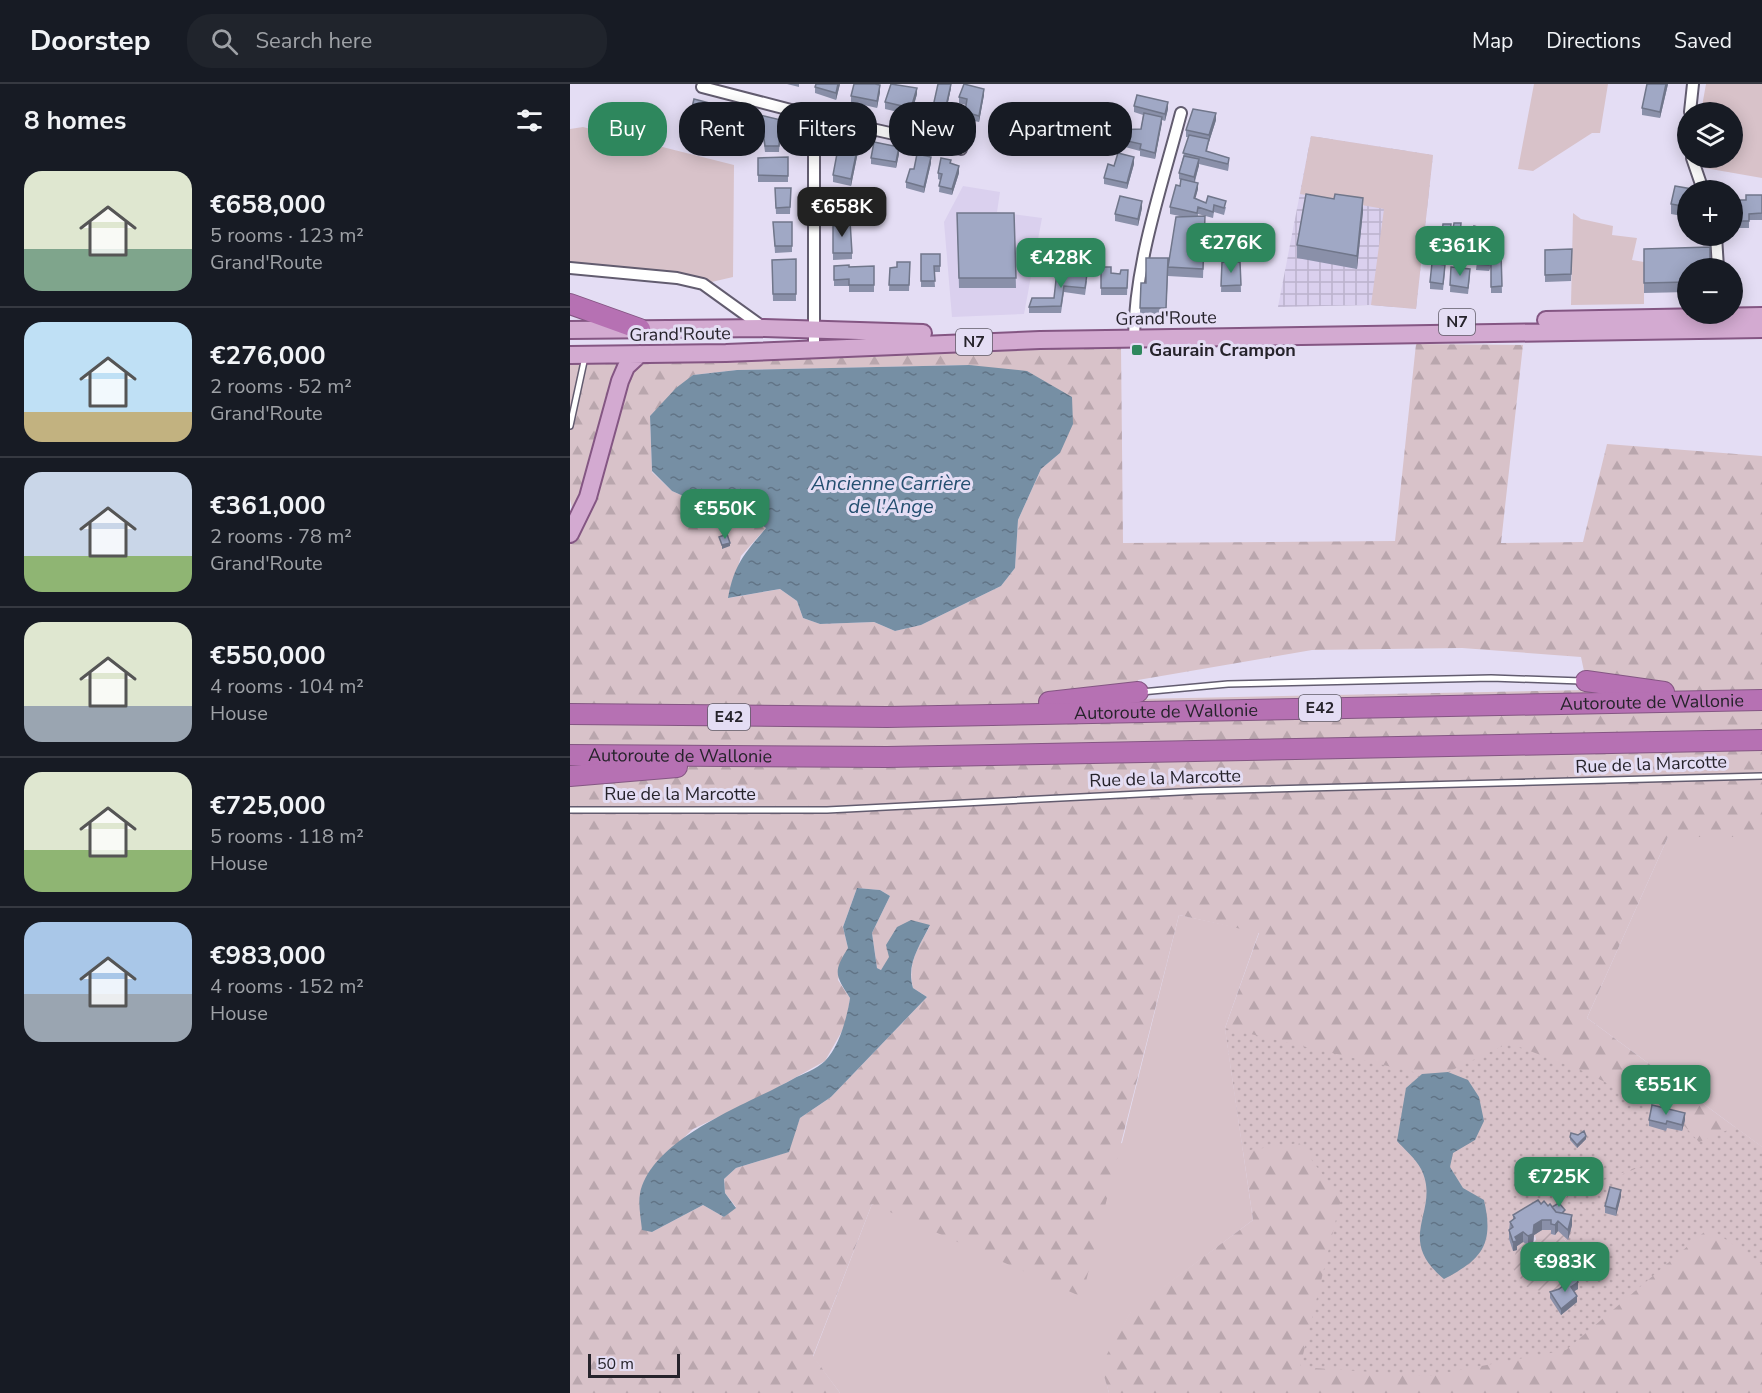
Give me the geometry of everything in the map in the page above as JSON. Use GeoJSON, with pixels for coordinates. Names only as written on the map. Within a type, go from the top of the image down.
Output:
{"type":"FeatureCollection","features":[{"type":"Feature","properties":{"kind":"highway"},"geometry":{"type":"LineString","coordinates":[[570,304],[640,328]]}},
{"type":"Feature","properties":{"kind":"highway"},"geometry":{"type":"LineString","coordinates":[[1586,681],[1657,691],[1761,700]]}},
{"type":"Feature","properties":{"kind":"highway"},"geometry":{"type":"LineString","coordinates":[[973,715],[1033,704],[1138,692]]}},
{"type":"Feature","properties":{"kind":"highway","name":"Autoroute de Wallonie"},"geometry":{"type":"LineString","coordinates":[[570,714],[699,717],[973,715],[1761,700]]}},
{"type":"Feature","properties":{"kind":"highway","name":"Autoroute de Wallonie"},"geometry":{"type":"LineString","coordinates":[[570,755],[911,756],[1762,740]]}},
{"type":"Feature","properties":{"kind":"highway"},"geometry":{"type":"LineString","coordinates":[[570,776],[673,769],[702,757]]}},
{"type":"Feature","properties":{"kind":"main road","name":"Grand'Route"},"geometry":{"type":"LineString","coordinates":[[1743,318],[1762,316]]}},
{"type":"Feature","properties":{"kind":"main road","name":"Grand'Route"},"geometry":{"type":"LineString","coordinates":[[576,330],[764,328],[942,333],[1134,333],[1677,321]]}},
{"type":"Feature","properties":{"kind":"main road","name":"Grand'Route"},"geometry":{"type":"LineString","coordinates":[[1740,324],[1762,328]]}},
{"type":"Feature","properties":{"kind":"main road"},"geometry":{"type":"LineString","coordinates":[[576,330],[599,338],[613,355],[620,381]]}},
{"type":"Feature","properties":{"kind":"main road","name":"Grand'Route"},"geometry":{"type":"LineString","coordinates":[[578,355],[814,348],[1134,333]]}},
{"type":"Feature","properties":{"kind":"main road"},"geometry":{"type":"LineString","coordinates":[[571,530],[588,497],[620,381],[626,368],[640,354]]}},
{"type":"Feature","properties":{"kind":"street"},"geometry":{"type":"LineString","coordinates":[[1691,102],[1693,84]]}},
{"type":"Feature","properties":{"kind":"street"},"geometry":{"type":"LineString","coordinates":[[702,87],[777,106]]}},
{"type":"Feature","properties":{"kind":"street"},"geometry":{"type":"LineString","coordinates":[[1134,333],[1145,254],[1181,113]]}},
{"type":"Feature","properties":{"kind":"street"},"geometry":{"type":"LineString","coordinates":[[814,156],[814,348]]}},
{"type":"Feature","properties":{"kind":"street"},"geometry":{"type":"LineString","coordinates":[[570,268],[677,278],[703,284],[764,328]]}},
{"type":"Feature","properties":{"kind":"lane"},"geometry":{"type":"LineString","coordinates":[[570,426],[578,355]]}},
{"type":"Feature","properties":{"kind":"lane"},"geometry":{"type":"LineString","coordinates":[[1138,692],[1240,684],[1491,678],[1586,681]]}},
{"type":"Feature","properties":{"kind":"lane","name":"Rue de la Marcotte"},"geometry":{"type":"LineString","coordinates":[[570,810],[827,810],[1199,791],[1762,776]]}},
{"type":"Feature","properties":{"kind":"shaded area"},"geometry":{"type":"Polygon","coordinates":[[[1311,136],[1433,155],[1416,309],[1371,305],[1278,307],[1311,136]]]}},
{"type":"Feature","properties":{"kind":"shaded area"},"geometry":{"type":"Polygon","coordinates":[[[963,186],[1000,192],[997,212],[1042,218],[1024,314],[952,317],[944,222],[963,186]]]}},
{"type":"Feature","properties":{"kind":"green space"},"geometry":{"type":"Polygon","coordinates":[[[1534,84],[1608,84],[1600,133],[1592,133],[1533,171],[1518,169],[1534,84]]]}},
{"type":"Feature","properties":{"kind":"green space"},"geometry":{"type":"Polygon","coordinates":[[[1706,84],[1762,84],[1762,178],[1705,168],[1743,168],[1743,102],[1703,102],[1706,84]]]}},
{"type":"Feature","properties":{"kind":"green space"},"geometry":{"type":"Polygon","coordinates":[[[588,128],[588,156],[667,156],[667,148],[679,151],[679,156],[698,156],[734,165],[733,277],[703,284],[570,268],[570,129],[588,128]]]}},
{"type":"Feature","properties":{"kind":"green space"},"geometry":{"type":"Polygon","coordinates":[[[1311,136],[1433,155],[1416,309],[1371,305],[1384,209],[1300,194],[1311,136]]]}},
{"type":"Feature","properties":{"kind":"green space"},"geometry":{"type":"Polygon","coordinates":[[[1573,213],[1581,219],[1613,226],[1612,235],[1637,238],[1632,260],[1644,262],[1644,304],[1571,305],[1573,213]]]}},
{"type":"Feature","properties":{"kind":"green space"},"geometry":{"type":"Polygon","coordinates":[[[1416,344],[1523,345],[1501,543],[1583,542],[1607,444],[1762,456],[1762,837],[1668,837],[1587,1018],[1762,1147],[1762,1393],[1109,1393],[1101,1365],[1131,1311],[1253,1220],[1225,1028],[1259,933],[1179,915],[1082,1297],[872,1204],[813,1356],[840,1393],[570,1393],[570,525],[574,518],[570,499],[570,360],[881,350],[1121,347],[1123,543],[1395,541],[1416,344]],[[969,365],[737,370],[693,375],[650,416],[652,472],[672,491],[699,503],[723,523],[747,515],[766,528],[741,556],[729,598],[780,589],[797,601],[803,618],[820,624],[874,622],[895,631],[921,625],[1001,586],[1015,568],[1018,520],[1041,469],[1060,453],[969,365]],[[1462,648],[1312,650],[1138,680],[1139,699],[1588,690],[1581,657],[1462,648]],[[857,888],[843,927],[848,948],[838,980],[850,998],[846,1024],[825,1061],[759,1098],[693,1129],[651,1169],[652,1232],[703,1205],[724,1217],[736,1207],[725,1193],[724,1179],[736,1168],[788,1152],[800,1118],[831,1097],[927,997],[913,988],[911,971],[918,949],[930,926],[890,957],[881,970],[877,968],[872,933],[890,896],[880,890],[857,888]],[[1551,1230],[1535,1235],[1532,1245],[1523,1243],[1517,1250],[1566,1241],[1558,1232],[1555,1235],[1551,1234],[1551,1230]]]}},
{"type":"Feature","properties":{"kind":"green space"},"geometry":{"type":"Polygon","coordinates":[[[1668,837],[1762,837],[1762,1147],[1587,1018],[1668,837]]]}},
{"type":"Feature","properties":{"kind":"green space"},"geometry":{"type":"Polygon","coordinates":[[[1179,915],[1259,932],[1225,1028],[1253,1220],[1131,1312],[1102,1365],[1109,1393],[840,1393],[813,1357],[872,1204],[1122,1143],[1179,915]]]}},
{"type":"Feature","properties":{"kind":"green space"},"geometry":{"type":"Polygon","coordinates":[[[1225,1028],[1422,1074],[1406,1088],[1397,1141],[1413,1159],[1425,1183],[1426,1192],[1421,1216],[1466,1268],[1484,1244],[1488,1222],[1484,1200],[1463,1188],[1450,1167],[1453,1153],[1475,1140],[1468,1080],[1448,1072],[1509,1043],[1583,1071],[1678,1119],[1699,1142],[1735,1127],[1762,1147],[1762,1264],[1709,1228],[1566,1350],[1429,1376],[1300,1367],[1341,1199],[1299,1143],[1243,1151],[1225,1028]],[[1668,1155],[1532,1208],[1506,1221],[1514,1270],[1575,1251],[1568,1240],[1575,1225],[1550,1214],[1547,1206],[1668,1155]]]}},
{"type":"Feature","properties":{"kind":"green space"},"geometry":{"type":"Polygon","coordinates":[[[1541,1230],[1551,1230],[1551,1234],[1555,1235],[1558,1231],[1565,1235],[1564,1239],[1575,1251],[1579,1269],[1567,1286],[1547,1293],[1527,1287],[1514,1270],[1516,1247],[1523,1242],[1532,1244],[1536,1240],[1535,1235],[1541,1230]]]}},
{"type":"Feature","properties":{"kind":"water","name":"Ancienne Carrière de l'Ange"},"geometry":{"type":"Polygon","coordinates":[[[969,365],[1027,371],[1072,397],[1073,424],[1060,453],[1041,469],[1018,520],[1015,568],[1001,586],[921,625],[895,631],[874,622],[820,624],[803,618],[797,601],[780,589],[728,598],[730,586],[741,560],[766,528],[747,515],[723,523],[699,503],[672,491],[652,471],[650,416],[676,388],[693,375],[737,370],[969,365]]]}},
{"type":"Feature","properties":{"kind":"water"},"geometry":{"type":"Polygon","coordinates":[[[857,888],[880,890],[890,896],[872,933],[877,968],[881,970],[889,957],[886,945],[897,927],[911,920],[930,925],[918,948],[911,971],[913,988],[927,997],[831,1097],[800,1118],[789,1152],[736,1168],[724,1179],[725,1193],[736,1208],[724,1217],[703,1205],[652,1232],[642,1230],[640,1194],[648,1174],[662,1156],[704,1125],[814,1069],[830,1055],[842,1032],[850,998],[841,984],[838,968],[848,948],[843,927],[857,888]]]}},
{"type":"Feature","properties":{"kind":"water"},"geometry":{"type":"Polygon","coordinates":[[[1448,1072],[1468,1080],[1479,1097],[1484,1121],[1475,1140],[1453,1153],[1450,1167],[1463,1188],[1484,1200],[1487,1228],[1486,1239],[1476,1257],[1444,1279],[1429,1264],[1422,1250],[1420,1237],[1426,1184],[1421,1169],[1397,1141],[1406,1088],[1422,1074],[1448,1072]]]}},
{"type":"Feature","properties":{"kind":"building"},"geometry":{"type":"Polygon","coordinates":[[[816,84],[838,84],[836,93],[815,87],[816,84]]]}},
{"type":"Feature","properties":{"kind":"building"},"geometry":{"type":"Polygon","coordinates":[[[854,84],[880,85],[877,101],[851,96],[854,84]]]}},
{"type":"Feature","properties":{"kind":"building"},"geometry":{"type":"Polygon","coordinates":[[[891,84],[917,88],[913,102],[885,102],[891,84]]]}},
{"type":"Feature","properties":{"kind":"building"},"geometry":{"type":"Polygon","coordinates":[[[938,84],[951,84],[947,102],[934,102],[938,84]]]}},
{"type":"Feature","properties":{"kind":"building"},"geometry":{"type":"Polygon","coordinates":[[[964,84],[984,89],[979,116],[976,115],[976,102],[967,102],[967,99],[959,97],[964,84]]]}},
{"type":"Feature","properties":{"kind":"building"},"geometry":{"type":"Polygon","coordinates":[[[1647,84],[1666,84],[1660,112],[1642,108],[1647,84]]]}},
{"type":"Feature","properties":{"kind":"building"},"geometry":{"type":"Polygon","coordinates":[[[1137,95],[1168,102],[1165,114],[1134,106],[1137,95]]]}},
{"type":"Feature","properties":{"kind":"building"},"geometry":{"type":"Polygon","coordinates":[[[1193,109],[1216,113],[1209,135],[1186,130],[1193,109]]]}},
{"type":"Feature","properties":{"kind":"building"},"geometry":{"type":"Polygon","coordinates":[[[1144,113],[1162,117],[1155,153],[1140,149],[1141,144],[1132,142],[1132,129],[1141,129],[1144,113]]]}},
{"type":"Feature","properties":{"kind":"building"},"geometry":{"type":"Polygon","coordinates":[[[765,116],[777,119],[777,146],[765,146],[765,116]]]}},
{"type":"Feature","properties":{"kind":"building"},"geometry":{"type":"Polygon","coordinates":[[[1189,135],[1209,139],[1206,151],[1229,158],[1228,164],[1183,153],[1189,135]]]}},
{"type":"Feature","properties":{"kind":"building"},"geometry":{"type":"Polygon","coordinates":[[[877,143],[889,145],[889,156],[897,156],[896,162],[871,158],[877,156],[877,143]]]}},
{"type":"Feature","properties":{"kind":"building"},"geometry":{"type":"Polygon","coordinates":[[[837,156],[856,156],[851,179],[833,175],[837,156]]]}},
{"type":"Feature","properties":{"kind":"building"},"geometry":{"type":"Polygon","coordinates":[[[917,156],[931,157],[924,187],[906,182],[910,169],[914,169],[917,156]]]}},
{"type":"Feature","properties":{"kind":"building"},"geometry":{"type":"Polygon","coordinates":[[[1117,156],[1134,157],[1127,183],[1104,178],[1108,164],[1114,166],[1117,156]]]}},
{"type":"Feature","properties":{"kind":"building"},"geometry":{"type":"Polygon","coordinates":[[[1184,156],[1199,159],[1194,177],[1179,173],[1184,156]]]}},
{"type":"Feature","properties":{"kind":"building"},"geometry":{"type":"Polygon","coordinates":[[[788,157],[788,176],[758,175],[758,158],[788,157]]]}},
{"type":"Feature","properties":{"kind":"building"},"geometry":{"type":"Polygon","coordinates":[[[941,158],[951,160],[950,163],[959,166],[952,189],[939,186],[942,174],[938,173],[941,158]]]}},
{"type":"Feature","properties":{"kind":"building"},"geometry":{"type":"Polygon","coordinates":[[[1181,179],[1198,183],[1194,198],[1206,203],[1208,196],[1226,201],[1224,208],[1214,205],[1213,212],[1198,207],[1197,213],[1170,207],[1176,185],[1180,186],[1181,179]]]}},
{"type":"Feature","properties":{"kind":"building"},"geometry":{"type":"Polygon","coordinates":[[[1675,186],[1677,186],[1677,205],[1671,204],[1675,186]]]}},
{"type":"Feature","properties":{"kind":"building"},"geometry":{"type":"Polygon","coordinates":[[[775,188],[791,188],[790,207],[776,208],[775,188]]]}},
{"type":"Feature","properties":{"kind":"building"},"geometry":{"type":"Polygon","coordinates":[[[1306,194],[1334,199],[1335,194],[1363,198],[1357,256],[1297,245],[1306,194]]]}},
{"type":"Feature","properties":{"kind":"building"},"geometry":{"type":"Polygon","coordinates":[[[1746,195],[1762,195],[1762,213],[1749,214],[1749,221],[1743,221],[1743,200],[1746,200],[1746,195]]]}},
{"type":"Feature","properties":{"kind":"building"},"geometry":{"type":"Polygon","coordinates":[[[1120,196],[1142,201],[1138,219],[1115,214],[1120,196]]]}},
{"type":"Feature","properties":{"kind":"building"},"geometry":{"type":"Polygon","coordinates":[[[957,213],[1014,213],[1016,278],[959,278],[957,213]]]}},
{"type":"Feature","properties":{"kind":"building"},"geometry":{"type":"Polygon","coordinates":[[[1205,216],[1203,269],[1168,267],[1176,217],[1205,216]]]}},
{"type":"Feature","properties":{"kind":"building"},"geometry":{"type":"Polygon","coordinates":[[[841,221],[850,221],[852,253],[833,253],[833,226],[841,226],[841,221]]]}},
{"type":"Feature","properties":{"kind":"building"},"geometry":{"type":"Polygon","coordinates":[[[773,222],[792,222],[792,246],[775,246],[773,222]]]}},
{"type":"Feature","properties":{"kind":"building"},"geometry":{"type":"Polygon","coordinates":[[[1454,223],[1461,223],[1460,236],[1452,235],[1454,223]]]}},
{"type":"Feature","properties":{"kind":"building"},"geometry":{"type":"Polygon","coordinates":[[[1443,224],[1451,224],[1449,244],[1441,243],[1443,224]]]}},
{"type":"Feature","properties":{"kind":"building"},"geometry":{"type":"Polygon","coordinates":[[[1474,226],[1484,229],[1483,241],[1492,243],[1491,253],[1501,253],[1502,286],[1491,287],[1491,260],[1489,265],[1476,264],[1479,246],[1473,246],[1474,226]]]}},
{"type":"Feature","properties":{"kind":"building"},"geometry":{"type":"Polygon","coordinates":[[[1710,247],[1710,258],[1677,258],[1677,282],[1644,283],[1644,249],[1710,247]]]}},
{"type":"Feature","properties":{"kind":"building"},"geometry":{"type":"Polygon","coordinates":[[[1572,249],[1571,274],[1545,275],[1545,250],[1572,249]]]}},
{"type":"Feature","properties":{"kind":"building"},"geometry":{"type":"Polygon","coordinates":[[[921,254],[940,254],[940,266],[934,266],[935,281],[921,281],[921,254]]]}},
{"type":"Feature","properties":{"kind":"building"},"geometry":{"type":"Polygon","coordinates":[[[1146,258],[1168,258],[1166,308],[1140,308],[1141,283],[1146,283],[1146,258]]]}},
{"type":"Feature","properties":{"kind":"building"},"geometry":{"type":"Polygon","coordinates":[[[796,259],[796,294],[773,294],[772,260],[796,259]]]}},
{"type":"Feature","properties":{"kind":"building"},"geometry":{"type":"Polygon","coordinates":[[[897,262],[910,262],[909,285],[889,285],[890,268],[897,267],[897,262]]]}},
{"type":"Feature","properties":{"kind":"building"},"geometry":{"type":"Polygon","coordinates":[[[1222,262],[1240,262],[1241,285],[1221,286],[1222,262]]]}},
{"type":"Feature","properties":{"kind":"building"},"geometry":{"type":"Polygon","coordinates":[[[1432,263],[1445,265],[1443,284],[1430,282],[1432,263]]]}},
{"type":"Feature","properties":{"kind":"building"},"geometry":{"type":"Polygon","coordinates":[[[849,265],[849,267],[874,266],[874,285],[849,285],[849,279],[834,280],[834,266],[849,265]]]}},
{"type":"Feature","properties":{"kind":"building"},"geometry":{"type":"Polygon","coordinates":[[[1101,267],[1111,267],[1111,273],[1120,274],[1121,270],[1128,270],[1127,288],[1101,288],[1101,267]]]}},
{"type":"Feature","properties":{"kind":"building"},"geometry":{"type":"Polygon","coordinates":[[[1451,267],[1470,269],[1468,288],[1450,285],[1451,267]]]}},
{"type":"Feature","properties":{"kind":"building"},"geometry":{"type":"Polygon","coordinates":[[[1057,271],[1087,274],[1085,288],[1064,286],[1061,306],[1029,307],[1032,298],[1054,298],[1057,271]]]}},
{"type":"Feature","properties":{"kind":"building"},"geometry":{"type":"Polygon","coordinates":[[[727,534],[730,543],[722,545],[719,537],[727,534]]]}},
{"type":"Feature","properties":{"kind":"building"},"geometry":{"type":"Polygon","coordinates":[[[1652,1105],[1685,1113],[1682,1125],[1649,1120],[1652,1105]]]}},
{"type":"Feature","properties":{"kind":"building"},"geometry":{"type":"Polygon","coordinates":[[[1584,1131],[1586,1136],[1577,1145],[1570,1137],[1571,1133],[1578,1135],[1584,1131]]]}},
{"type":"Feature","properties":{"kind":"building"},"geometry":{"type":"Polygon","coordinates":[[[1610,1187],[1621,1190],[1616,1209],[1605,1206],[1610,1187]]]}},
{"type":"Feature","properties":{"kind":"building"},"geometry":{"type":"Polygon","coordinates":[[[1538,1200],[1541,1204],[1544,1201],[1548,1206],[1550,1204],[1556,1212],[1572,1215],[1568,1230],[1558,1221],[1555,1225],[1551,1224],[1551,1220],[1542,1220],[1534,1225],[1533,1234],[1528,1236],[1523,1232],[1515,1237],[1517,1241],[1513,1242],[1509,1230],[1513,1227],[1510,1222],[1515,1218],[1513,1215],[1538,1200]]]}},
{"type":"Feature","properties":{"kind":"building"},"geometry":{"type":"Polygon","coordinates":[[[1559,1203],[1565,1210],[1562,1213],[1556,1212],[1552,1207],[1559,1203]]]}},
{"type":"Feature","properties":{"kind":"building"},"geometry":{"type":"Polygon","coordinates":[[[1575,1276],[1578,1282],[1571,1287],[1577,1296],[1561,1309],[1550,1292],[1559,1289],[1575,1276]]]}},
{"type":"Feature","properties":{"kind":"place","name":"Gaurain Crampon"},"geometry":{"type":"Point","coordinates":[1137,350]}}]}
